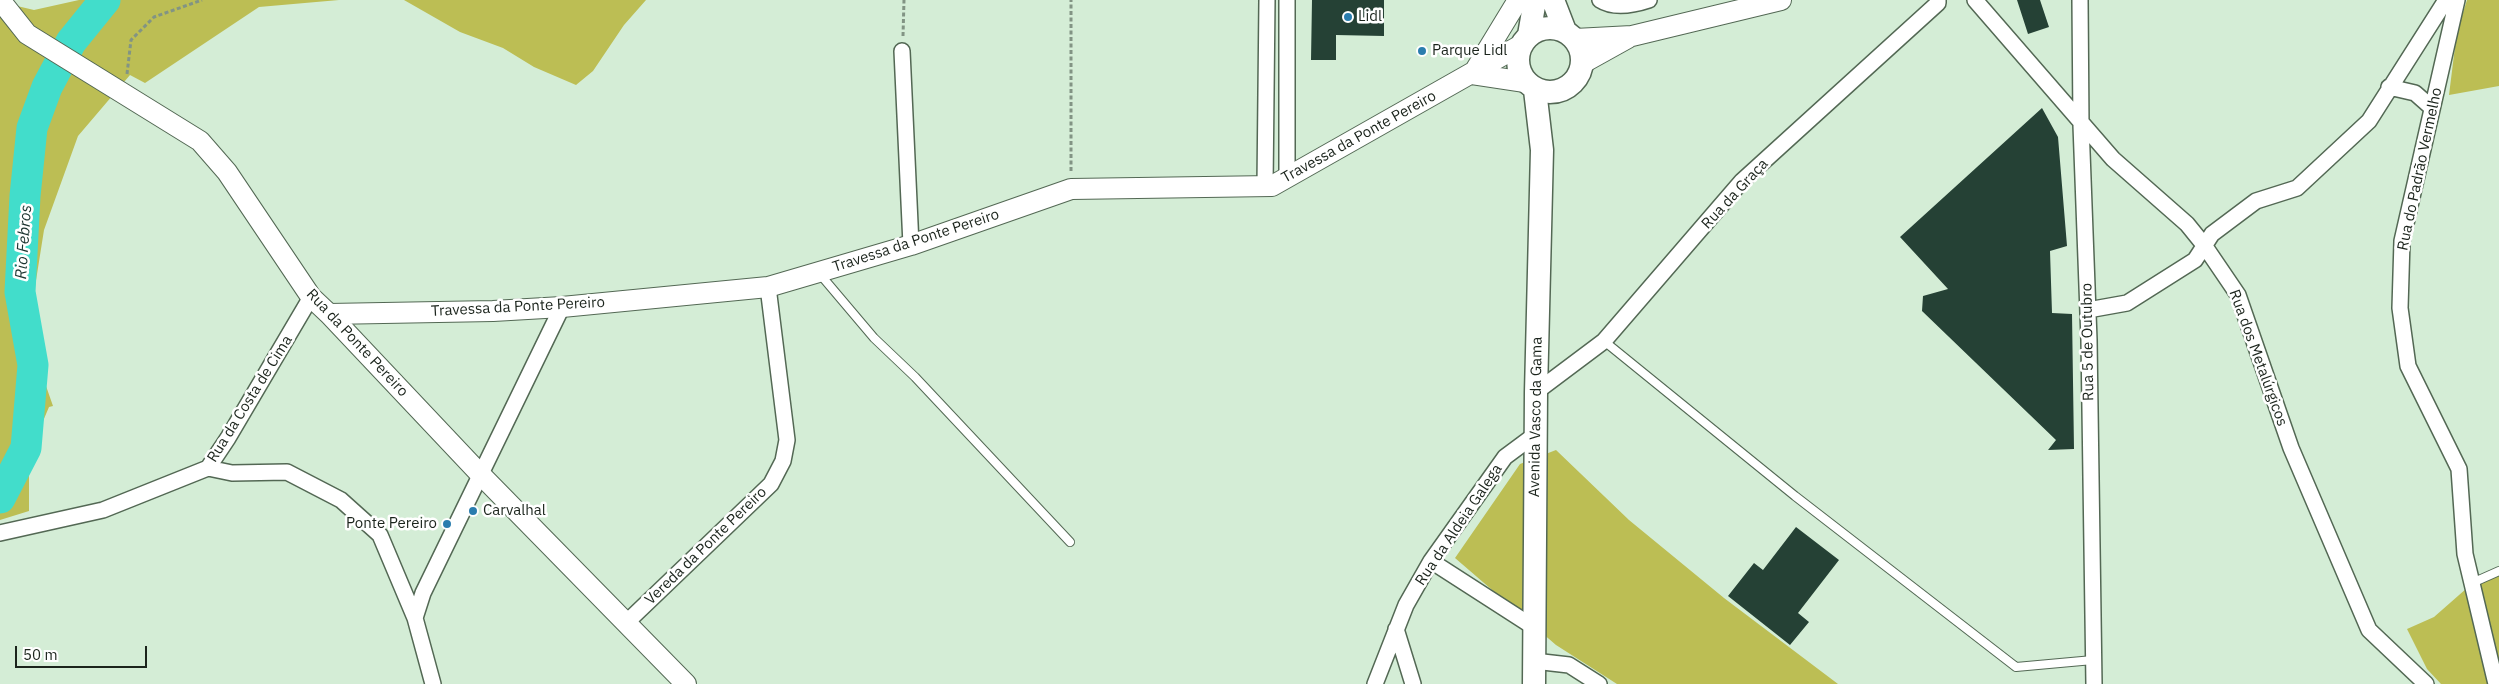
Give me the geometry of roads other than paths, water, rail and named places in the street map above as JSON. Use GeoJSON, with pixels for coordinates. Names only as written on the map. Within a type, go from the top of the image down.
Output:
{"type":"FeatureCollection","features":[{"type":"Feature","properties":{"kind":"main road","name":"Avenida Vasco da Gama"},"geometry":{"type":"LineString","coordinates":[[1534,684],[1536,392],[1542,150],[1530,86],[1519,70],[1518,58],[1536,0]]}},
{"type":"Feature","properties":{"kind":"main road"},"geometry":{"type":"LineString","coordinates":[[1530,86],[1548,93],[1560,92],[1572,85],[1580,75],[1583,63],[1581,50],[1570,35],[1553,0]]}},
{"type":"Feature","properties":{"kind":"main road"},"geometry":{"type":"LineString","coordinates":[[1525,40],[1540,29],[1553,27],[1570,35]]}},
{"type":"Feature","properties":{"kind":"main road","name":"Avenida Vasco da Gama"},"geometry":{"type":"LineString","coordinates":[[1542,150],[1560,92]]}},
{"type":"Feature","properties":{"kind":"street","name":"Rua da Ponte Pereiro"},"geometry":{"type":"LineString","coordinates":[[0,0],[27,34],[200,141],[215,156],[311,297],[481,475],[686,684]]}},
{"type":"Feature","properties":{"kind":"street"},"geometry":{"type":"LineString","coordinates":[[1265,186],[1267,0]]}},
{"type":"Feature","properties":{"kind":"street"},"geometry":{"type":"LineString","coordinates":[[1287,0],[1287,177]]}},
{"type":"Feature","properties":{"kind":"street"},"geometry":{"type":"LineString","coordinates":[[1518,0],[1472,74],[1530,86]]}},
{"type":"Feature","properties":{"kind":"street"},"geometry":{"type":"LineString","coordinates":[[1600,0],[1618,5],[1635,4],[1649,0]]}},
{"type":"Feature","properties":{"kind":"street"},"geometry":{"type":"LineString","coordinates":[[1583,63],[1632,36],[1733,6],[1781,0]]}},
{"type":"Feature","properties":{"kind":"street","name":"Rua da Graça"},"geometry":{"type":"LineString","coordinates":[[1536,392],[1604,341],[1742,181],[1938,0]]}},
{"type":"Feature","properties":{"kind":"street","name":"Rua dos Metalúrgicos"},"geometry":{"type":"LineString","coordinates":[[1975,0],[2081,125],[2113,159],[2187,224],[2204,245],[2238,295],[2291,448],[2369,630],[2426,684]]}},
{"type":"Feature","properties":{"kind":"street","name":"Rua 5 de Outubro"},"geometry":{"type":"LineString","coordinates":[[2080,0],[2081,125],[2088,310],[2094,684]]}},
{"type":"Feature","properties":{"kind":"street"},"geometry":{"type":"LineString","coordinates":[[2088,310],[2127,303],[2195,260],[2212,234],[2256,201],[2297,188],[2369,121],[2446,0]]}},
{"type":"Feature","properties":{"kind":"street","name":"Rua do Padrão Vermelho"},"geometry":{"type":"LineString","coordinates":[[2457,0],[2402,241],[2400,308],[2408,366],[2459,469],[2465,554],[2496,684]]}},
{"type":"Feature","properties":{"kind":"street"},"geometry":{"type":"LineString","coordinates":[[1570,35],[1632,36]]}},
{"type":"Feature","properties":{"kind":"street","name":"Travessa da Ponte Pereiro"},"geometry":{"type":"LineString","coordinates":[[329,314],[493,311],[562,307],[768,287],[911,245],[1071,189],[1272,186],[1472,74],[1525,40]]}},
{"type":"Feature","properties":{"kind":"street"},"geometry":{"type":"LineString","coordinates":[[902,51],[911,245]]}},
{"type":"Feature","properties":{"kind":"street"},"geometry":{"type":"LineString","coordinates":[[2389,87],[2415,93],[2432,108]]}},
{"type":"Feature","properties":{"kind":"street","name":"Vereda da Ponte Pereiro"},"geometry":{"type":"LineString","coordinates":[[626,623],[771,484],[783,461],[787,440],[768,287]]}},
{"type":"Feature","properties":{"kind":"street","name":"Rua da Costa de Cima"},"geometry":{"type":"LineString","coordinates":[[0,533],[103,510],[208,468],[228,438],[311,297]]}},
{"type":"Feature","properties":{"kind":"street"},"geometry":{"type":"LineString","coordinates":[[415,618],[424,593],[562,307]]}},
{"type":"Feature","properties":{"kind":"street","name":"Rua da Aldeia Galega"},"geometry":{"type":"LineString","coordinates":[[1375,684],[1406,605],[1431,561],[1505,457],[1536,434]]}},
{"type":"Feature","properties":{"kind":"street"},"geometry":{"type":"LineString","coordinates":[[208,468],[232,473],[287,472],[342,500],[380,535],[415,618],[433,684]]}},
{"type":"Feature","properties":{"kind":"street"},"geometry":{"type":"LineString","coordinates":[[1431,561],[1535,628]]}},
{"type":"Feature","properties":{"kind":"street"},"geometry":{"type":"LineString","coordinates":[[1396,629],[1413,684]]}},
{"type":"Feature","properties":{"kind":"street"},"geometry":{"type":"LineString","coordinates":[[1534,661],[1569,665],[1599,684]]}},
{"type":"Feature","properties":{"kind":"lane"},"geometry":{"type":"LineString","coordinates":[[819,272],[874,338],[915,376],[1070,542]]}},
{"type":"Feature","properties":{"kind":"lane"},"geometry":{"type":"LineString","coordinates":[[1604,341],[1795,496],[2016,667],[2093,660]]}},
{"type":"Feature","properties":{"kind":"lane"},"geometry":{"type":"LineString","coordinates":[[2472,583],[2499,571]]}},
{"type":"Feature","properties":{"kind":"waterway","name":"Rio Febros"},"geometry":{"type":"LineString","coordinates":[[0,498],[26,448],[33,365],[20,292],[25,196],[32,128],[47,87],[71,42],[105,0]]}},
{"type":"Feature","properties":{"kind":"place","name":"Lidl"},"geometry":{"type":"Point","coordinates":[1348,17]}},
{"type":"Feature","properties":{"kind":"place","name":"Parque Lidl"},"geometry":{"type":"Point","coordinates":[1422,51]}},
{"type":"Feature","properties":{"kind":"place","name":"Carvalhal"},"geometry":{"type":"Point","coordinates":[473,511]}},
{"type":"Feature","properties":{"kind":"place","name":"Ponte Pereiro"},"geometry":{"type":"Point","coordinates":[447,524]}}]}
